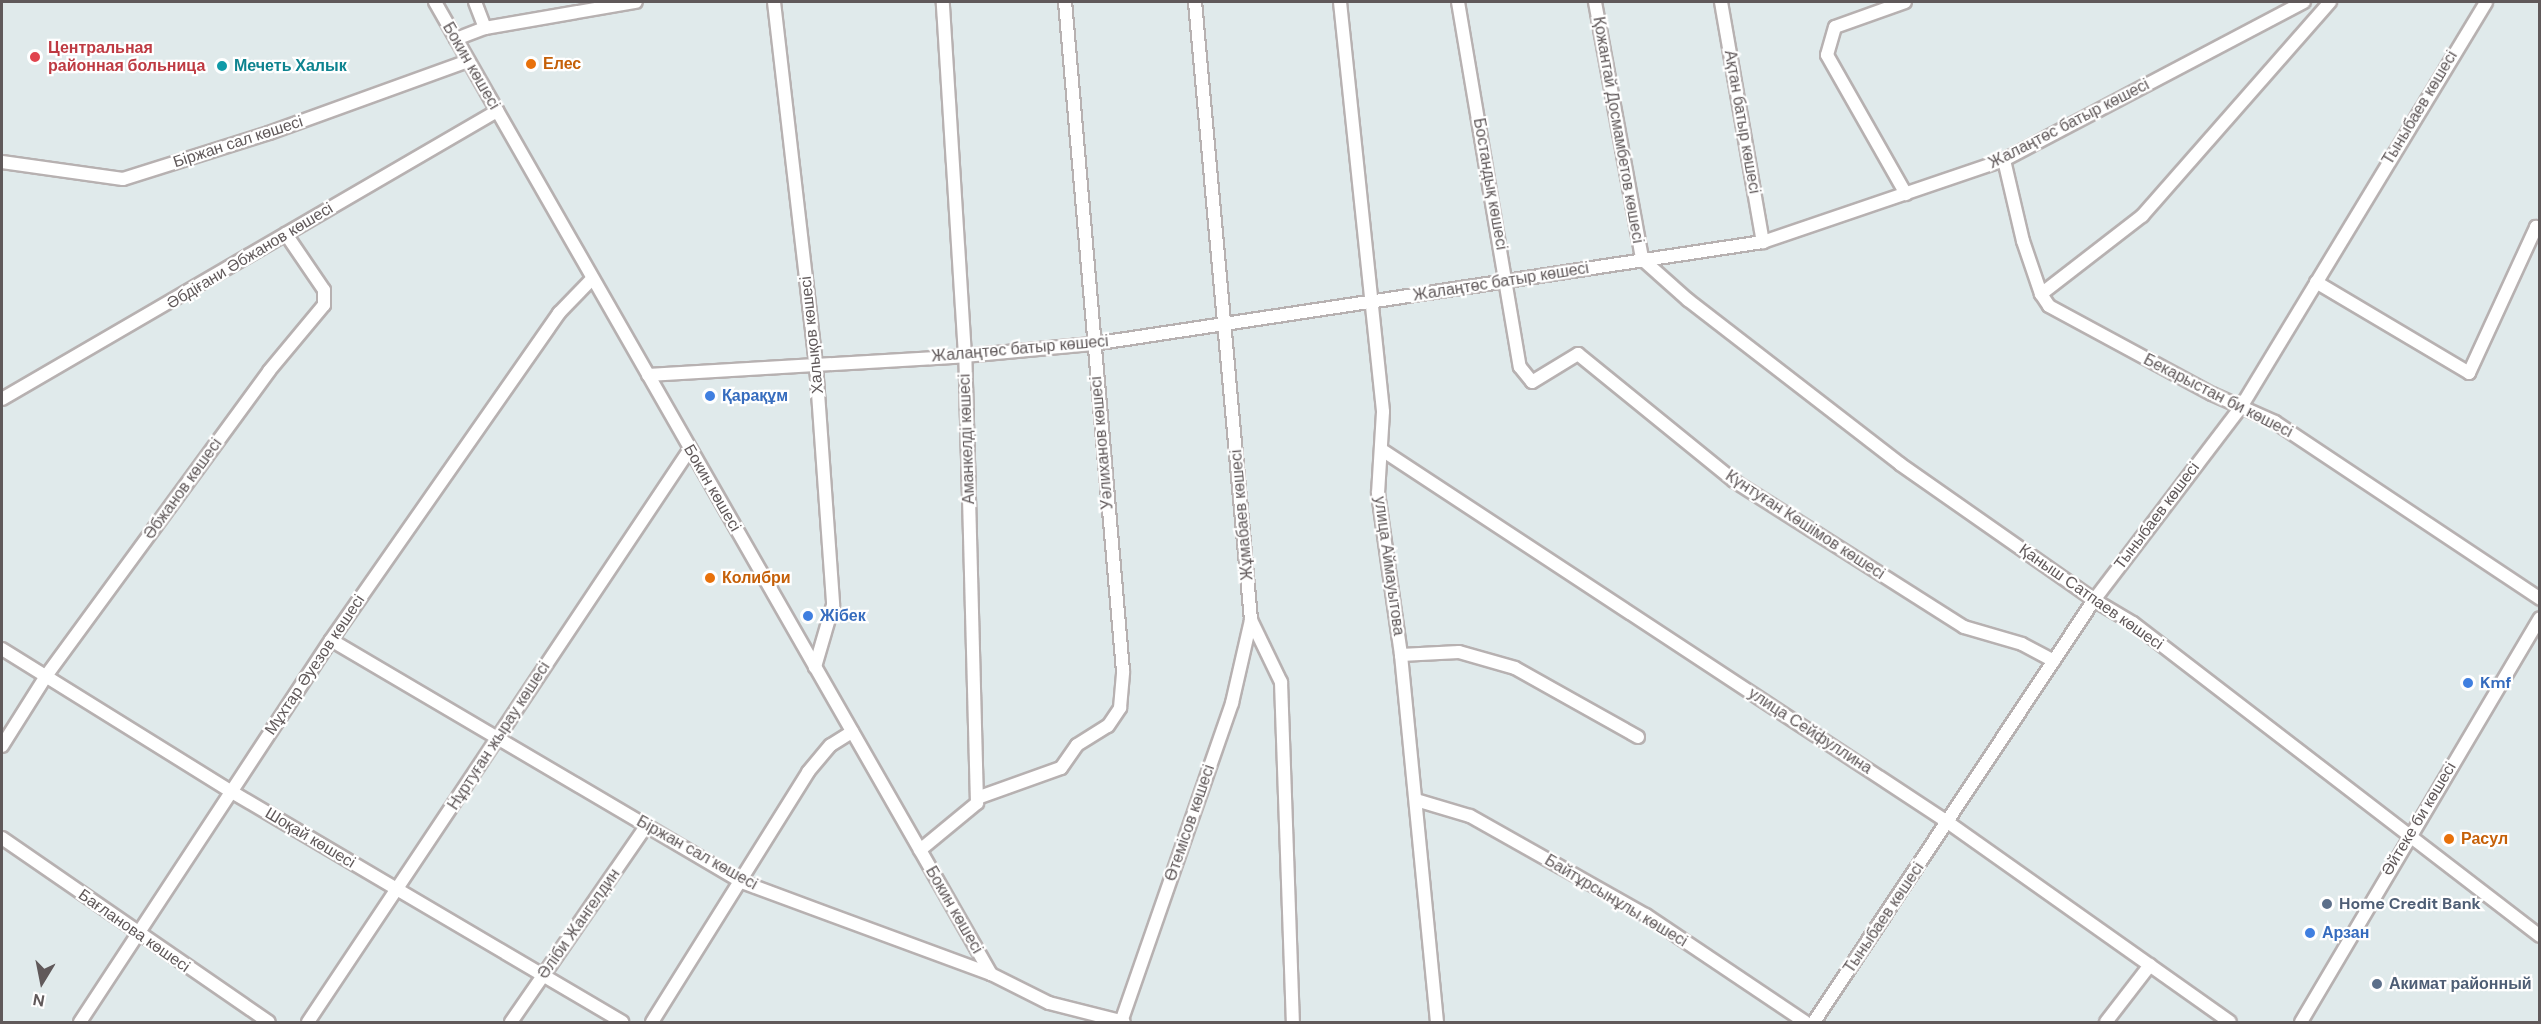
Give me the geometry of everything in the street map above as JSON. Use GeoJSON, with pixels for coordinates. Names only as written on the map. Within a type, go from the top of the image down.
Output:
{"type":"FeatureCollection","features":[{"type":"Feature","properties":{"kind":"street","name":"Бокин көшесі"},"geometry":{"type":"LineString","coordinates":[[435,2],[591,280],[648,375],[991,974]]}},
{"type":"Feature","properties":{"kind":"street"},"geometry":{"type":"LineString","coordinates":[[475,2],[485,28]]}},
{"type":"Feature","properties":{"kind":"street"},"geometry":{"type":"LineString","coordinates":[[456,39],[485,28],[636,2]]}},
{"type":"Feature","properties":{"kind":"street","name":"Халықов көшесі"},"geometry":{"type":"LineString","coordinates":[[774,2],[816,365],[832,606],[815,667]]}},
{"type":"Feature","properties":{"kind":"street","name":"Аманкелді көшесі"},"geometry":{"type":"LineString","coordinates":[[943,2],[965,356],[977,798]]}},
{"type":"Feature","properties":{"kind":"street","name":"Уәлиханов көшесі"},"geometry":{"type":"LineString","coordinates":[[977,798],[1061,768],[1077,745],[1108,726],[1120,708],[1123,671],[1065,2]]}},
{"type":"Feature","properties":{"kind":"street","name":"Жұмабаев көшесі"},"geometry":{"type":"LineString","coordinates":[[1194,2],[1251,620],[1281,682],[1293,1023]]}},
{"type":"Feature","properties":{"kind":"street","name":"улица Аймауытова"},"geometry":{"type":"LineString","coordinates":[[1340,2],[1374,302],[1382,450],[1378,493],[1401,656],[1437,1023]]}},
{"type":"Feature","properties":{"kind":"street","name":"Бостандық көшесі"},"geometry":{"type":"LineString","coordinates":[[1458,2],[1520,367]]}},
{"type":"Feature","properties":{"kind":"street","name":"Қожантай Досмамбетов көшесі"},"geometry":{"type":"LineString","coordinates":[[1595,2],[1642,259]]}},
{"type":"Feature","properties":{"kind":"street","name":"Ақтан батыр көшесі"},"geometry":{"type":"LineString","coordinates":[[1721,2],[1763,242]]}},
{"type":"Feature","properties":{"kind":"street"},"geometry":{"type":"LineString","coordinates":[[1905,2],[1835,27],[1827,55],[1906,194]]}},
{"type":"Feature","properties":{"kind":"street","name":"Жалаңтөс батыр көшесі"},"geometry":{"type":"LineString","coordinates":[[648,375],[965,356],[1093,344],[1507,284],[1642,259],[1763,242],[2004,160],[2304,2]]}},
{"type":"Feature","properties":{"kind":"street"},"geometry":{"type":"LineString","coordinates":[[2004,160],[2041,294],[2142,216],[2330,2]]}},
{"type":"Feature","properties":{"kind":"street","name":"Тыныбаев көшесі"},"geometry":{"type":"LineString","coordinates":[[1814,1023],[1949,823],[2094,600],[2241,407],[2486,2]]}},
{"type":"Feature","properties":{"kind":"street","name":"Біржан сал көшесі"},"geometry":{"type":"LineString","coordinates":[[2,162],[123,179],[268,133],[468,60]]}},
{"type":"Feature","properties":{"kind":"street","name":"Әбдіғани Әбжанов көшесі"},"geometry":{"type":"LineString","coordinates":[[2,399],[496,111]]}},
{"type":"Feature","properties":{"kind":"street"},"geometry":{"type":"LineString","coordinates":[[2316,282],[2469,373],[2536,227],[2540,230]]}},
{"type":"Feature","properties":{"kind":"street","name":"Әбжанов көшесі"},"geometry":{"type":"LineString","coordinates":[[2,746],[46,676],[269,371],[324,305],[324,290],[286,234]]}},
{"type":"Feature","properties":{"kind":"street","name":"Қаныш Сатпаев көшесі"},"geometry":{"type":"LineString","coordinates":[[1642,259],[1688,300],[1900,464],[2094,600],[2133,623],[2408,837],[2540,936]]}},
{"type":"Feature","properties":{"kind":"street","name":"Мұхтар Әуезов көшесі"},"geometry":{"type":"LineString","coordinates":[[80,1023],[331,640],[559,313],[591,280]]}},
{"type":"Feature","properties":{"kind":"street","name":"Бекарыстан би көшесі"},"geometry":{"type":"LineString","coordinates":[[2041,294],[2049,306],[2241,407],[2275,422],[2540,599]]}},
{"type":"Feature","properties":{"kind":"street","name":"Күнтуған Көшімов көшесі"},"geometry":{"type":"LineString","coordinates":[[1520,367],[1532,382],[1578,354],[1734,482],[1964,627],[2022,644],[2054,661]]}},
{"type":"Feature","properties":{"kind":"street","name":"Нұртуған жырау көшесі"},"geometry":{"type":"LineString","coordinates":[[308,1023],[399,890],[497,738],[690,449]]}},
{"type":"Feature","properties":{"kind":"street","name":"улица Сейфуллина"},"geometry":{"type":"LineString","coordinates":[[1382,450],[1949,823],[2230,1023]]}},
{"type":"Feature","properties":{"kind":"street","name":"Әйтеке би көшесі"},"geometry":{"type":"LineString","coordinates":[[2301,1023],[2408,837],[2540,618]]}},
{"type":"Feature","properties":{"kind":"street","name":"Өтемісов көшесі"},"geometry":{"type":"LineString","coordinates":[[1122,1022],[1232,703],[1251,620]]}},
{"type":"Feature","properties":{"kind":"street","name":"Біржан сал көшесі"},"geometry":{"type":"LineString","coordinates":[[331,640],[742,882],[991,974],[1049,1003],[1122,1022]]}},
{"type":"Feature","properties":{"kind":"street","name":"Шоқай көшесі"},"geometry":{"type":"LineString","coordinates":[[2,649],[231,792],[622,1023]]}},
{"type":"Feature","properties":{"kind":"street"},"geometry":{"type":"LineString","coordinates":[[1401,656],[1459,652],[1515,668],[1638,736]]}},
{"type":"Feature","properties":{"kind":"street"},"geometry":{"type":"LineString","coordinates":[[652,1023],[742,882],[808,772],[831,746],[852,732]]}},
{"type":"Feature","properties":{"kind":"street"},"geometry":{"type":"LineString","coordinates":[[920,850],[977,803],[977,798]]}},
{"type":"Feature","properties":{"kind":"street","name":"Байтұрсынұлы көшесі"},"geometry":{"type":"LineString","coordinates":[[1416,800],[1470,816],[1646,915],[1804,1023]]}},
{"type":"Feature","properties":{"kind":"street","name":"Әліби Жангелдин"},"geometry":{"type":"LineString","coordinates":[[511,1023],[646,826]]}},
{"type":"Feature","properties":{"kind":"street","name":"Бағланова көшесі"},"geometry":{"type":"LineString","coordinates":[[2,838],[139,936],[269,1023]]}},
{"type":"Feature","properties":{"kind":"street"},"geometry":{"type":"LineString","coordinates":[[2106,1023],[2150,965]]}},
{"type":"Feature","properties":{"kind":"place","name":"Центральная районная больница"},"geometry":{"type":"Point","coordinates":[35,57]}},
{"type":"Feature","properties":{"kind":"place","name":"Елес"},"geometry":{"type":"Point","coordinates":[531,64]}},
{"type":"Feature","properties":{"kind":"place","name":"Мечеть Халык"},"geometry":{"type":"Point","coordinates":[222,66]}},
{"type":"Feature","properties":{"kind":"place","name":"Қарақұм"},"geometry":{"type":"Point","coordinates":[710,396]}},
{"type":"Feature","properties":{"kind":"place","name":"Колибри"},"geometry":{"type":"Point","coordinates":[710,578]}},
{"type":"Feature","properties":{"kind":"place","name":"Жібек"},"geometry":{"type":"Point","coordinates":[808,616]}},
{"type":"Feature","properties":{"kind":"place","name":"Kmf"},"geometry":{"type":"Point","coordinates":[2468,683]}},
{"type":"Feature","properties":{"kind":"place","name":"Расул"},"geometry":{"type":"Point","coordinates":[2449,839]}},
{"type":"Feature","properties":{"kind":"place","name":"Home Credit Bank"},"geometry":{"type":"Point","coordinates":[2327,904]}},
{"type":"Feature","properties":{"kind":"place","name":"Арзан"},"geometry":{"type":"Point","coordinates":[2310,933]}},
{"type":"Feature","properties":{"kind":"place","name":"Акимат районный"},"geometry":{"type":"Point","coordinates":[2377,984]}}]}
